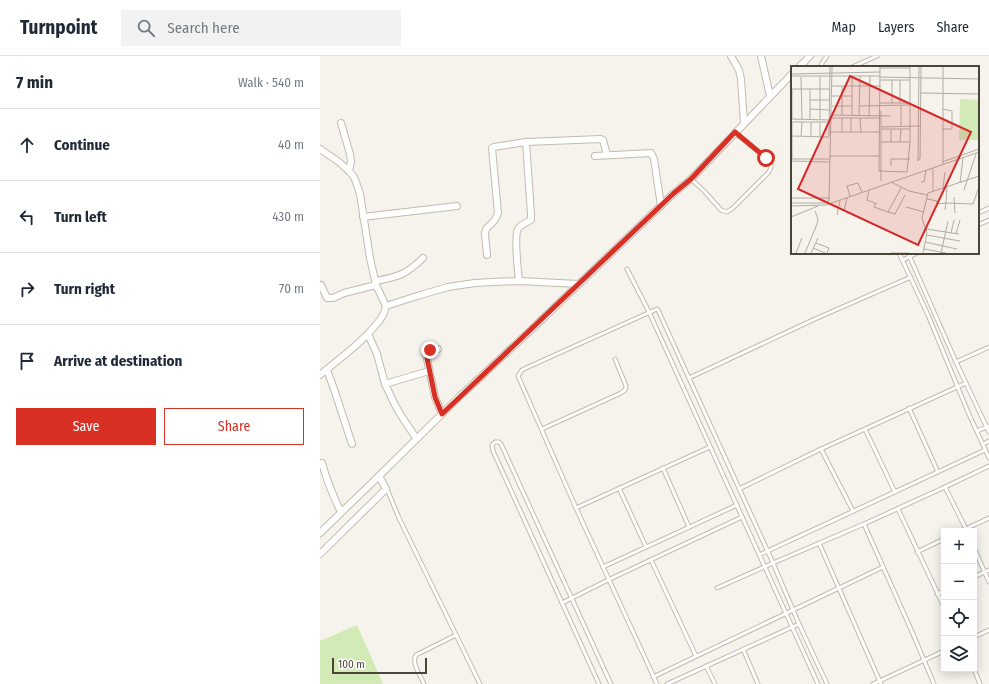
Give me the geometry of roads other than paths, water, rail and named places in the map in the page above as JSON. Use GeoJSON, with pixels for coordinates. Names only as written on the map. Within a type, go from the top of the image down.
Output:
{"type":"FeatureCollection","features":[{"type":"Feature","properties":{"kind":"street"},"geometry":{"type":"LineString","coordinates":[[731,56],[739,70],[741,79],[744,123]]}},
{"type":"Feature","properties":{"kind":"street"},"geometry":{"type":"LineString","coordinates":[[761,56],[770,96]]}},
{"type":"Feature","properties":{"kind":"street"},"geometry":{"type":"LineString","coordinates":[[800,66],[810,56]]}},
{"type":"Feature","properties":{"kind":"street"},"geometry":{"type":"LineString","coordinates":[[320,533],[416,438],[691,179],[791,75]]}},
{"type":"Feature","properties":{"kind":"street"},"geometry":{"type":"LineString","coordinates":[[341,123],[350,154],[349,171]]}},
{"type":"Feature","properties":{"kind":"street"},"geometry":{"type":"LineString","coordinates":[[486,255],[486,230],[495,220],[498,213],[492,148],[526,142],[601,139],[603,140],[607,155]]}},
{"type":"Feature","properties":{"kind":"street"},"geometry":{"type":"LineString","coordinates":[[519,281],[516,231],[519,227],[531,220],[526,142]]}},
{"type":"Feature","properties":{"kind":"street"},"geometry":{"type":"LineString","coordinates":[[320,149],[349,171],[354,177],[358,186],[370,258],[376,283],[386,306],[380,320],[368,334],[320,376]]}},
{"type":"Feature","properties":{"kind":"street"},"geometry":{"type":"LineString","coordinates":[[595,156],[651,153],[653,156],[661,206]]}},
{"type":"Feature","properties":{"kind":"street"},"geometry":{"type":"LineString","coordinates":[[363,217],[457,206]]}},
{"type":"Feature","properties":{"kind":"street"},"geometry":{"type":"LineString","coordinates":[[320,284],[325,296],[329,298],[402,275],[423,258]]}},
{"type":"Feature","properties":{"kind":"street"},"geometry":{"type":"LineString","coordinates":[[386,306],[448,287],[492,282],[519,281],[579,284]]}},
{"type":"Feature","properties":{"kind":"street"},"geometry":{"type":"LineString","coordinates":[[368,334],[377,354],[386,384],[395,405],[416,438]]}},
{"type":"Feature","properties":{"kind":"street"},"geometry":{"type":"LineString","coordinates":[[438,349],[427,352],[427,358],[435,397],[442,414]]}},
{"type":"Feature","properties":{"kind":"street"},"geometry":{"type":"LineString","coordinates":[[327,370],[352,444]]}},
{"type":"Feature","properties":{"kind":"street"},"geometry":{"type":"LineString","coordinates":[[386,384],[429,371]]}},
{"type":"Feature","properties":{"kind":"street"},"geometry":{"type":"LineString","coordinates":[[322,463],[329,488],[341,512]]}},
{"type":"Feature","properties":{"kind":"street"},"geometry":{"type":"LineString","coordinates":[[320,554],[386,489],[378,476]]}},
{"type":"Feature","properties":{"kind":"lane"},"geometry":{"type":"LineString","coordinates":[[821,66],[827,56]]}},
{"type":"Feature","properties":{"kind":"lane"},"geometry":{"type":"LineString","coordinates":[[854,66],[877,56]]}},
{"type":"Feature","properties":{"kind":"lane"},"geometry":{"type":"LineString","coordinates":[[691,179],[705,192],[720,210],[727,212],[733,208],[768,173],[771,169],[771,164],[735,132]]}},
{"type":"Feature","properties":{"kind":"lane"},"geometry":{"type":"LineString","coordinates":[[979,213],[989,208]]}},
{"type":"Feature","properties":{"kind":"lane"},"geometry":{"type":"LineString","coordinates":[[979,225],[989,220]]}},
{"type":"Feature","properties":{"kind":"lane"},"geometry":{"type":"LineString","coordinates":[[900,254],[928,315],[989,458]]}},
{"type":"Feature","properties":{"kind":"lane"},"geometry":{"type":"LineString","coordinates":[[903,260],[909,255],[956,362],[988,426],[989,432]]}},
{"type":"Feature","properties":{"kind":"lane"},"geometry":{"type":"LineString","coordinates":[[628,269],[818,684]]}},
{"type":"Feature","properties":{"kind":"lane"},"geometry":{"type":"LineString","coordinates":[[689,378],[815,319],[911,277]]}},
{"type":"Feature","properties":{"kind":"lane"},"geometry":{"type":"LineString","coordinates":[[657,684],[608,580],[518,376],[526,368],[655,309],[658,310],[773,562],[826,684]]}},
{"type":"Feature","properties":{"kind":"lane"},"geometry":{"type":"LineString","coordinates":[[956,362],[989,347]]}},
{"type":"Feature","properties":{"kind":"lane"},"geometry":{"type":"LineString","coordinates":[[542,429],[625,390],[626,386],[615,360]]}},
{"type":"Feature","properties":{"kind":"lane"},"geometry":{"type":"LineString","coordinates":[[739,489],[821,449],[966,383]]}},
{"type":"Feature","properties":{"kind":"lane"},"geometry":{"type":"LineString","coordinates":[[909,408],[938,472]]}},
{"type":"Feature","properties":{"kind":"lane"},"geometry":{"type":"LineString","coordinates":[[977,431],[988,426]]}},
{"type":"Feature","properties":{"kind":"lane"},"geometry":{"type":"LineString","coordinates":[[865,429],[895,492]]}},
{"type":"Feature","properties":{"kind":"lane"},"geometry":{"type":"LineString","coordinates":[[983,444],[989,441]]}},
{"type":"Feature","properties":{"kind":"lane"},"geometry":{"type":"LineString","coordinates":[[599,684],[493,451],[492,445],[495,442],[499,442],[501,444],[612,684]]}},
{"type":"Feature","properties":{"kind":"lane"},"geometry":{"type":"LineString","coordinates":[[576,508],[710,447]]}},
{"type":"Feature","properties":{"kind":"lane"},"geometry":{"type":"LineString","coordinates":[[821,449],[853,511]]}},
{"type":"Feature","properties":{"kind":"lane"},"geometry":{"type":"LineString","coordinates":[[759,555],[985,450]]}},
{"type":"Feature","properties":{"kind":"lane"},"geometry":{"type":"LineString","coordinates":[[717,588],[773,562],[898,509],[989,466]]}},
{"type":"Feature","properties":{"kind":"lane"},"geometry":{"type":"LineString","coordinates":[[663,468],[689,527]]}},
{"type":"Feature","properties":{"kind":"lane"},"geometry":{"type":"LineString","coordinates":[[945,487],[965,528]]}},
{"type":"Feature","properties":{"kind":"lane"},"geometry":{"type":"LineString","coordinates":[[620,488],[646,547]]}},
{"type":"Feature","properties":{"kind":"lane"},"geometry":{"type":"LineString","coordinates":[[386,489],[480,684]]}},
{"type":"Feature","properties":{"kind":"lane"},"geometry":{"type":"LineString","coordinates":[[603,567],[737,505]]}},
{"type":"Feature","properties":{"kind":"lane"},"geometry":{"type":"LineString","coordinates":[[898,509],[941,601]]}},
{"type":"Feature","properties":{"kind":"lane"},"geometry":{"type":"LineString","coordinates":[[562,603],[742,517]]}},
{"type":"Feature","properties":{"kind":"lane"},"geometry":{"type":"LineString","coordinates":[[970,528],[989,518]]}},
{"type":"Feature","properties":{"kind":"lane"},"geometry":{"type":"LineString","coordinates":[[864,524],[934,684]]}},
{"type":"Feature","properties":{"kind":"lane"},"geometry":{"type":"LineString","coordinates":[[917,552],[941,540]]}},
{"type":"Feature","properties":{"kind":"lane"},"geometry":{"type":"LineString","coordinates":[[819,543],[881,682]]}},
{"type":"Feature","properties":{"kind":"lane"},"geometry":{"type":"LineString","coordinates":[[977,555],[989,582]]}},
{"type":"Feature","properties":{"kind":"lane"},"geometry":{"type":"LineString","coordinates":[[651,560],[696,656]]}},
{"type":"Feature","properties":{"kind":"lane"},"geometry":{"type":"LineString","coordinates":[[653,677],[883,567]]}},
{"type":"Feature","properties":{"kind":"lane"},"geometry":{"type":"LineString","coordinates":[[977,576],[989,570]]}},
{"type":"Feature","properties":{"kind":"lane"},"geometry":{"type":"LineString","coordinates":[[937,594],[941,592]]}},
{"type":"Feature","properties":{"kind":"lane"},"geometry":{"type":"LineString","coordinates":[[667,684],[799,624]]}},
{"type":"Feature","properties":{"kind":"lane"},"geometry":{"type":"LineString","coordinates":[[976,636],[989,630]]}},
{"type":"Feature","properties":{"kind":"lane"},"geometry":{"type":"LineString","coordinates":[[424,684],[415,664],[416,655],[456,635]]}},
{"type":"Feature","properties":{"kind":"lane"},"geometry":{"type":"LineString","coordinates":[[742,649],[758,684]]}},
{"type":"Feature","properties":{"kind":"lane"},"geometry":{"type":"LineString","coordinates":[[873,684],[881,682],[941,652]]}},
{"type":"Feature","properties":{"kind":"lane"},"geometry":{"type":"LineString","coordinates":[[706,666],[715,684]]}},
{"type":"Feature","properties":{"kind":"lane"},"geometry":{"type":"LineString","coordinates":[[975,672],[980,684]]}}]}
